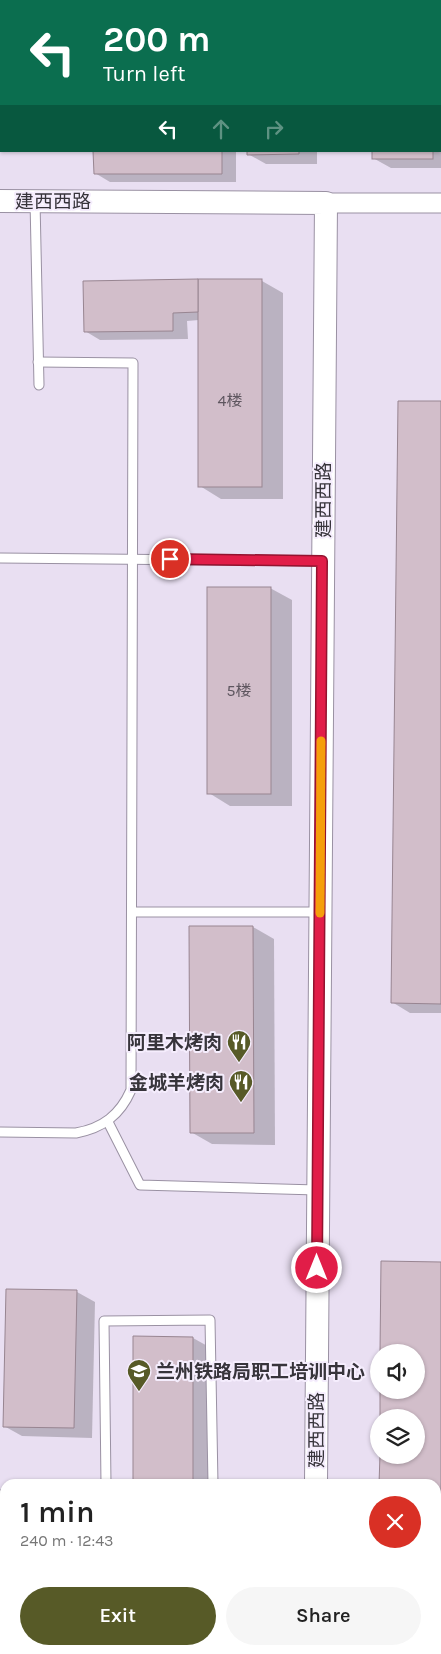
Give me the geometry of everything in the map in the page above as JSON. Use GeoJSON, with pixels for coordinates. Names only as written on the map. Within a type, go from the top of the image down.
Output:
{"type":"FeatureCollection","features":[{"type":"Feature","properties":{"kind":"street","name":"建西西路"},"geometry":{"type":"LineString","coordinates":[[0,201],[326,203],[316,1479]]}},
{"type":"Feature","properties":{"kind":"street"},"geometry":{"type":"LineString","coordinates":[[326,203],[441,203]]}},
{"type":"Feature","properties":{"kind":"lane"},"geometry":{"type":"LineString","coordinates":[[35,201],[39,385]]}},
{"type":"Feature","properties":{"kind":"lane"},"geometry":{"type":"LineString","coordinates":[[0,1132],[76,1133],[98,1127],[108,1122],[125,1103],[131,1090],[133,363],[38,362]]}},
{"type":"Feature","properties":{"kind":"lane"},"geometry":{"type":"LineString","coordinates":[[0,558],[322,561]]}},
{"type":"Feature","properties":{"kind":"lane"},"geometry":{"type":"LineString","coordinates":[[132,912],[320,912]]}},
{"type":"Feature","properties":{"kind":"lane"},"geometry":{"type":"LineString","coordinates":[[108,1122],[140,1185],[318,1190]]}},
{"type":"Feature","properties":{"kind":"lane"},"geometry":{"type":"LineString","coordinates":[[106,1479],[104,1321],[210,1320],[213,1479]]}},
{"type":"Feature","properties":{"kind":"building"},"geometry":{"type":"Polygon","coordinates":[[[93,152],[222,152],[222,174],[94,174],[93,152]]]}},
{"type":"Feature","properties":{"kind":"building"},"geometry":{"type":"Polygon","coordinates":[[[247,152],[299,152],[299,154],[247,155],[247,152]]]}},
{"type":"Feature","properties":{"kind":"building"},"geometry":{"type":"Polygon","coordinates":[[[372,152],[433,152],[433,159],[372,159],[372,152]]]}},
{"type":"Feature","properties":{"kind":"building"},"geometry":{"type":"Polygon","coordinates":[[[198,279],[262,279],[262,487],[198,487],[198,279]]]}},
{"type":"Feature","properties":{"kind":"building"},"geometry":{"type":"Polygon","coordinates":[[[198,279],[198,312],[173,313],[173,331],[84,332],[83,281],[198,279]]]}},
{"type":"Feature","properties":{"kind":"building"},"geometry":{"type":"Polygon","coordinates":[[[398,401],[441,401],[441,1004],[391,1003],[398,401]]]}},
{"type":"Feature","properties":{"kind":"building"},"geometry":{"type":"Polygon","coordinates":[[[207,587],[271,587],[271,794],[207,794],[207,587]]]}},
{"type":"Feature","properties":{"kind":"building"},"geometry":{"type":"Polygon","coordinates":[[[189,926],[253,926],[254,1133],[190,1133],[189,926]]]}},
{"type":"Feature","properties":{"kind":"building"},"geometry":{"type":"Polygon","coordinates":[[[381,1261],[441,1262],[441,1479],[379,1479],[380,1464],[425,1464],[425,1409],[380,1409],[380,1399],[425,1399],[425,1344],[380,1344],[381,1261]]]}},
{"type":"Feature","properties":{"kind":"building"},"geometry":{"type":"Polygon","coordinates":[[[6,1289],[77,1290],[74,1428],[3,1427],[6,1289]]]}},
{"type":"Feature","properties":{"kind":"building"},"geometry":{"type":"Polygon","coordinates":[[[133,1336],[193,1337],[193,1479],[133,1479],[133,1336]]]}},
{"type":"Feature","properties":{"kind":"slow traffic"},"geometry":{"type":"LineString","coordinates":[[320,913],[321,741]]}},
{"type":"Feature","properties":{"kind":"place","name":"阿里木烤肉"},"geometry":{"type":"Point","coordinates":[239,1063]}},
{"type":"Feature","properties":{"kind":"place","name":"金城羊烤肉"},"geometry":{"type":"Point","coordinates":[241,1103]}},
{"type":"Feature","properties":{"kind":"place","name":"兰州铁路局职工培训中心"},"geometry":{"type":"Point","coordinates":[139,1392]}},
{"type":"Feature","properties":{"kind":"route"},"geometry":{"type":"LineString","coordinates":[[170,559],[322,561],[317,1268]]}}]}
